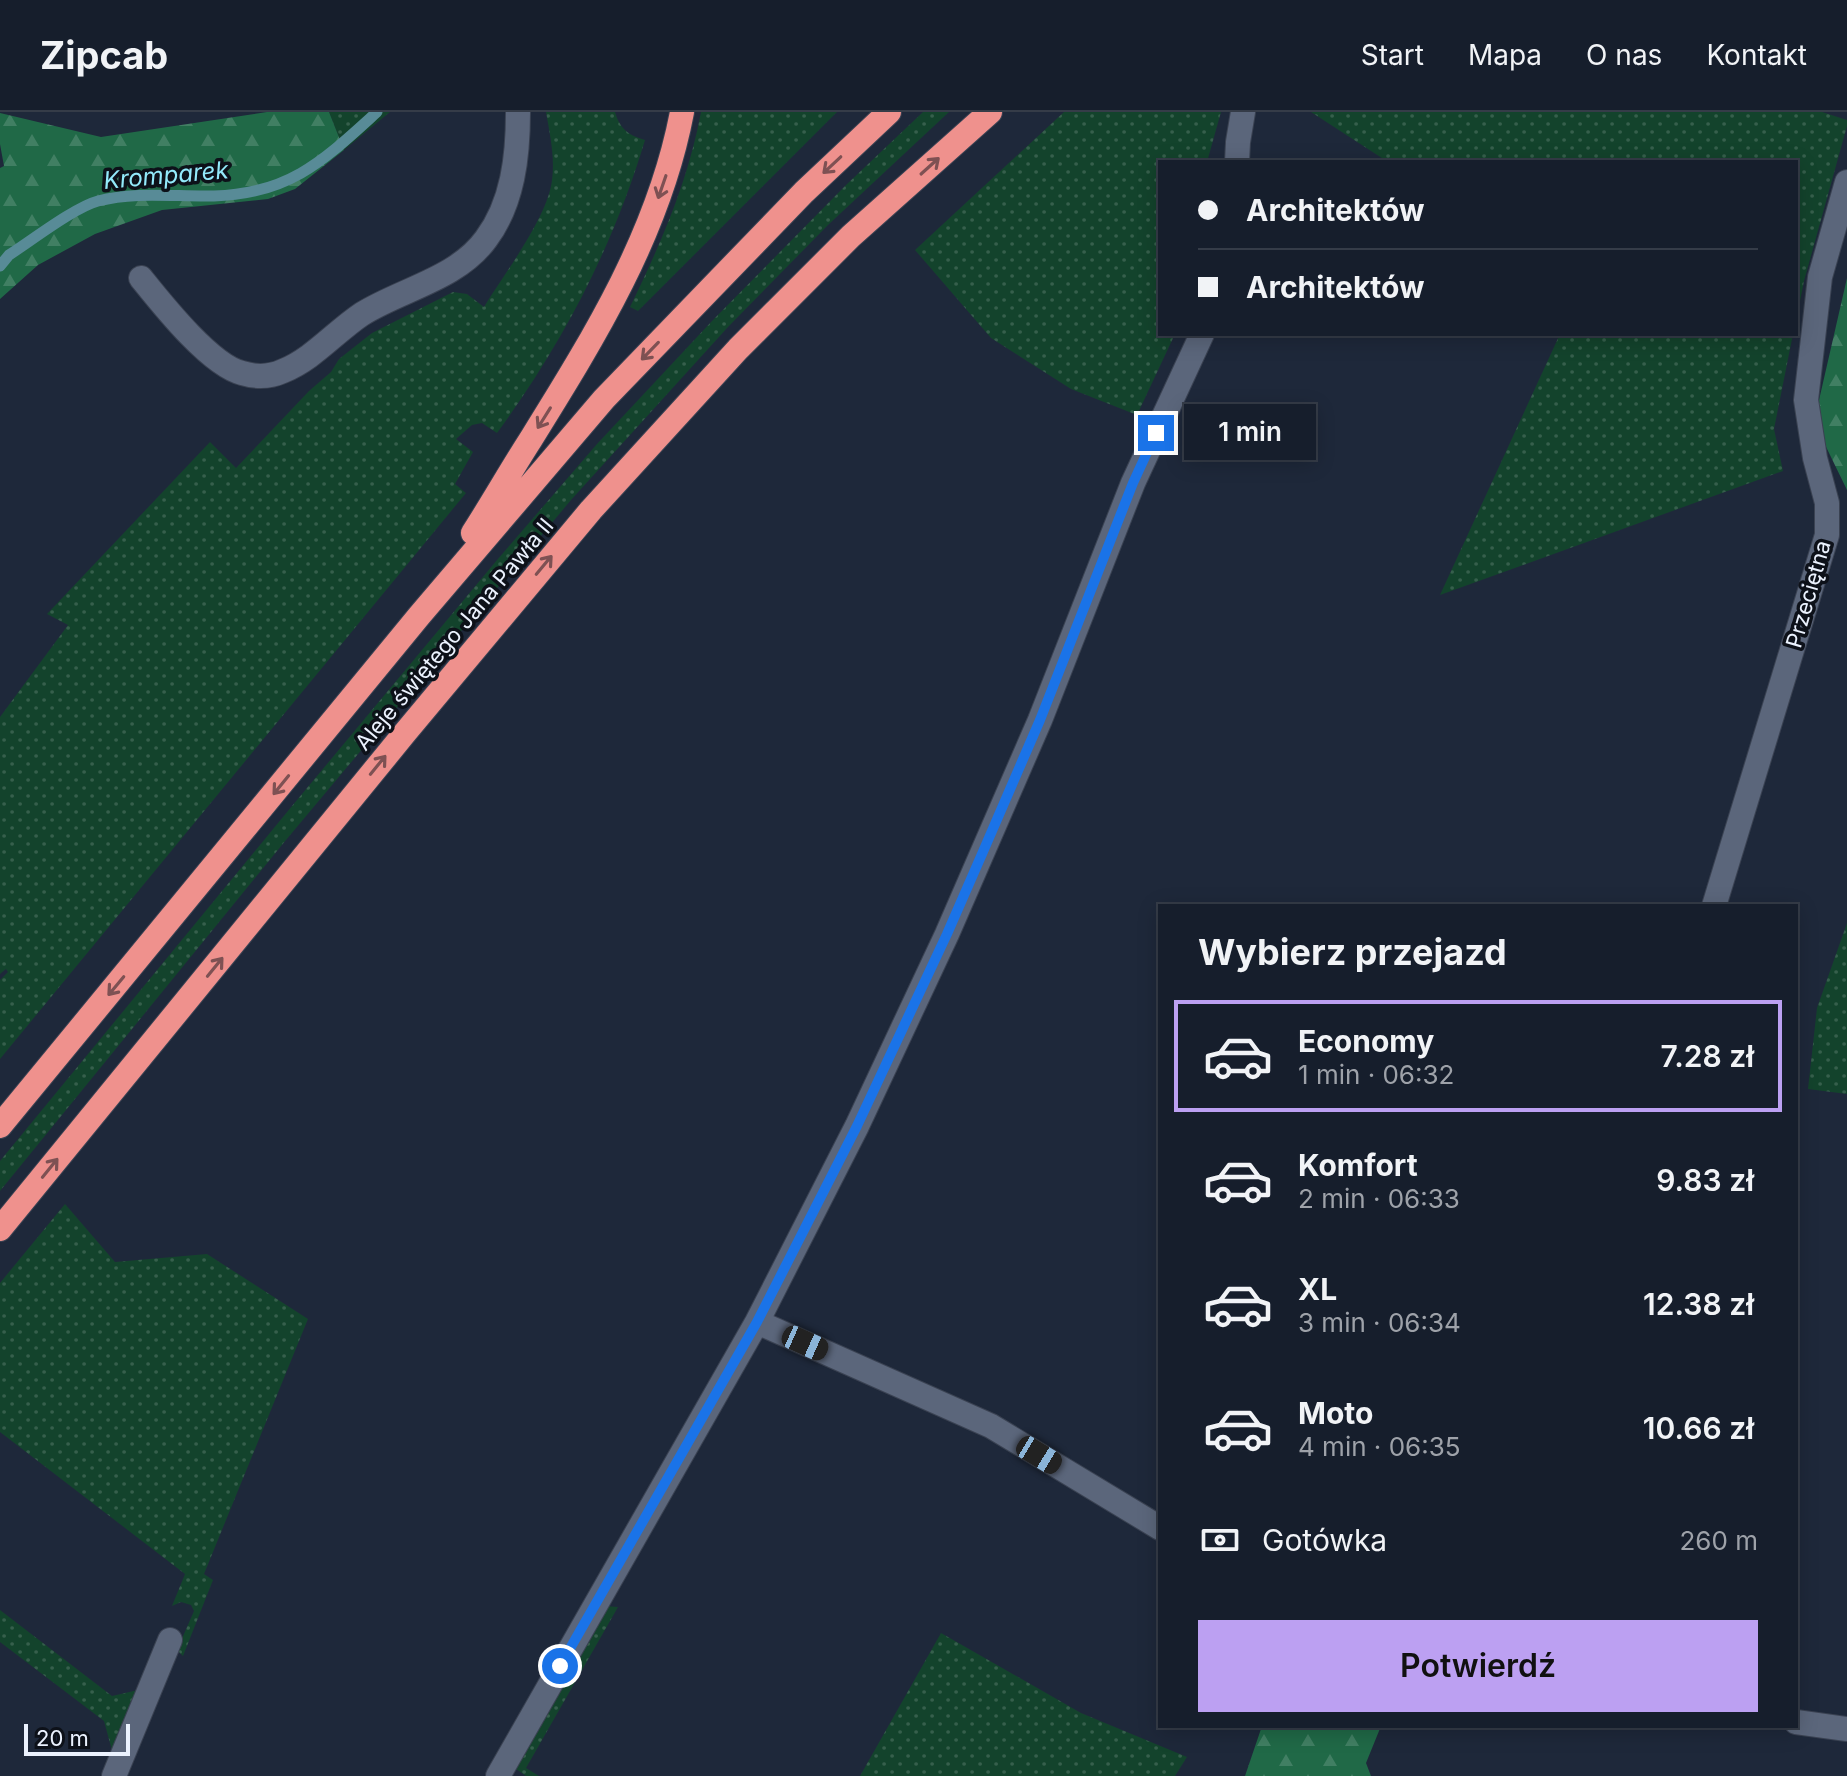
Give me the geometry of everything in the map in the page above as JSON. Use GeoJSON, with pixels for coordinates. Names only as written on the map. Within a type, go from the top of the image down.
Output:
{"type":"FeatureCollection","features":[{"type":"Feature","properties":{"kind":"highway"},"geometry":{"type":"LineString","coordinates":[[419,616],[489,509],[612,304],[663,188],[682,112]]}},
{"type":"Feature","properties":{"kind":"highway","name":"Aleje świętego Jana Pawła II"},"geometry":{"type":"LineString","coordinates":[[0,1126],[419,616],[604,399],[804,192],[889,112]]}},
{"type":"Feature","properties":{"kind":"highway","name":"Aleje świętego Jana Pawła II"},"geometry":{"type":"LineString","coordinates":[[0,1229],[591,510],[738,349],[817,270],[990,112]]}},
{"type":"Feature","properties":{"kind":"street"},"geometry":{"type":"LineString","coordinates":[[141,278],[166,308],[224,365],[252,375],[268,376],[283,372],[302,362],[364,313],[456,266],[484,242],[495,225],[512,180],[518,149],[518,112]]}},
{"type":"Feature","properties":{"kind":"street"},"geometry":{"type":"LineString","coordinates":[[1237,160],[1243,112]]}},
{"type":"Feature","properties":{"kind":"street","name":"Przeciętna"},"geometry":{"type":"LineString","coordinates":[[1715,904],[1827,535],[1827,503],[1815,458],[1806,400],[1820,277],[1847,182]]}},
{"type":"Feature","properties":{"kind":"street"},"geometry":{"type":"LineString","coordinates":[[501,1775],[757,1322],[857,1126],[947,934],[1040,720],[1133,483],[1201,336]]}},
{"type":"Feature","properties":{"kind":"street"},"geometry":{"type":"LineString","coordinates":[[757,1322],[991,1426],[1158,1527]]}},
{"type":"Feature","properties":{"kind":"street"},"geometry":{"type":"LineString","coordinates":[[114,1776],[170,1640]]}},
{"type":"Feature","properties":{"kind":"street"},"geometry":{"type":"LineString","coordinates":[[1798,1722],[1847,1729]]}},
{"type":"Feature","properties":{"kind":"green space"},"geometry":{"type":"Polygon","coordinates":[[[267,112],[329,112],[344,150],[295,189],[268,199],[162,210],[95,234],[38,265],[0,299],[0,168],[4,166],[0,113],[101,137],[267,112]]]}},
{"type":"Feature","properties":{"kind":"green space"},"geometry":{"type":"Polygon","coordinates":[[[329,112],[390,112],[344,150],[329,112]]]}},
{"type":"Feature","properties":{"kind":"green space"},"geometry":{"type":"Polygon","coordinates":[[[546,112],[615,112],[626,130],[645,140],[602,256],[564,329],[497,433],[482,423],[472,425],[456,439],[473,452],[455,484],[466,493],[0,1059],[0,980],[8,972],[6,969],[0,974],[0,717],[68,625],[47,614],[210,442],[236,468],[331,372],[339,359],[372,333],[453,292],[467,294],[484,307],[534,228],[549,195],[553,163],[546,112]]]}},
{"type":"Feature","properties":{"kind":"green space"},"geometry":{"type":"Polygon","coordinates":[[[701,112],[837,112],[638,311],[630,307],[672,212],[689,163],[701,112]]]}},
{"type":"Feature","properties":{"kind":"green space"},"geometry":{"type":"Polygon","coordinates":[[[923,112],[949,112],[828,225],[728,327],[571,500],[286,840],[0,1191],[0,1161],[497,560],[597,444],[712,321],[923,112]]]}},
{"type":"Feature","properties":{"kind":"green space"},"geometry":{"type":"Polygon","coordinates":[[[1064,112],[1221,112],[1208,160],[1158,160],[1158,336],[1174,336],[1137,415],[1071,389],[991,338],[915,250],[1064,112]]]}},
{"type":"Feature","properties":{"kind":"green space"},"geometry":{"type":"Polygon","coordinates":[[[1311,112],[1822,112],[1847,120],[1798,311],[1798,160],[1385,160],[1311,112]]]}},
{"type":"Feature","properties":{"kind":"green space"},"geometry":{"type":"Polygon","coordinates":[[[1847,278],[1847,490],[1814,422],[1847,278]]]}},
{"type":"Feature","properties":{"kind":"green space"},"geometry":{"type":"Polygon","coordinates":[[[1559,336],[1793,336],[1774,429],[1783,471],[1440,595],[1559,336]]]}},
{"type":"Feature","properties":{"kind":"green space"},"geometry":{"type":"Polygon","coordinates":[[[1847,923],[1847,1094],[1808,1089],[1817,1008],[1847,923]]]}},
{"type":"Feature","properties":{"kind":"green space"},"geometry":{"type":"Polygon","coordinates":[[[65,1204],[115,1262],[207,1254],[308,1319],[204,1574],[213,1580],[183,1656],[177,1650],[194,1611],[191,1605],[181,1602],[172,1606],[185,1574],[0,1432],[0,1283],[65,1204]]]}},
{"type":"Feature","properties":{"kind":"green space"},"geometry":{"type":"Polygon","coordinates":[[[604,1606],[618,1607],[526,1768],[539,1776],[526,1776],[516,1769],[517,1762],[604,1606]]]}},
{"type":"Feature","properties":{"kind":"green space"},"geometry":{"type":"Polygon","coordinates":[[[0,1610],[112,1696],[138,1690],[113,1754],[104,1721],[0,1642],[0,1610]]]}},
{"type":"Feature","properties":{"kind":"green space"},"geometry":{"type":"Polygon","coordinates":[[[941,1633],[1081,1713],[1187,1757],[1175,1776],[860,1776],[941,1633]]]}},
{"type":"Feature","properties":{"kind":"green space"},"geometry":{"type":"Polygon","coordinates":[[[1261,1728],[1380,1728],[1366,1763],[1371,1776],[1245,1776],[1261,1728]]]}},
{"type":"Feature","properties":{"kind":"waterway","name":"Kromparek"},"geometry":{"type":"LineString","coordinates":[[0,266],[9,255],[53,225],[98,201],[141,195],[241,194],[285,181],[322,159],[377,112]]}},
{"type":"Feature","properties":{"kind":"route"},"geometry":{"type":"LineString","coordinates":[[560,1666],[757,1322],[857,1126],[947,934],[1040,720],[1133,483],[1156,433]]}}]}
